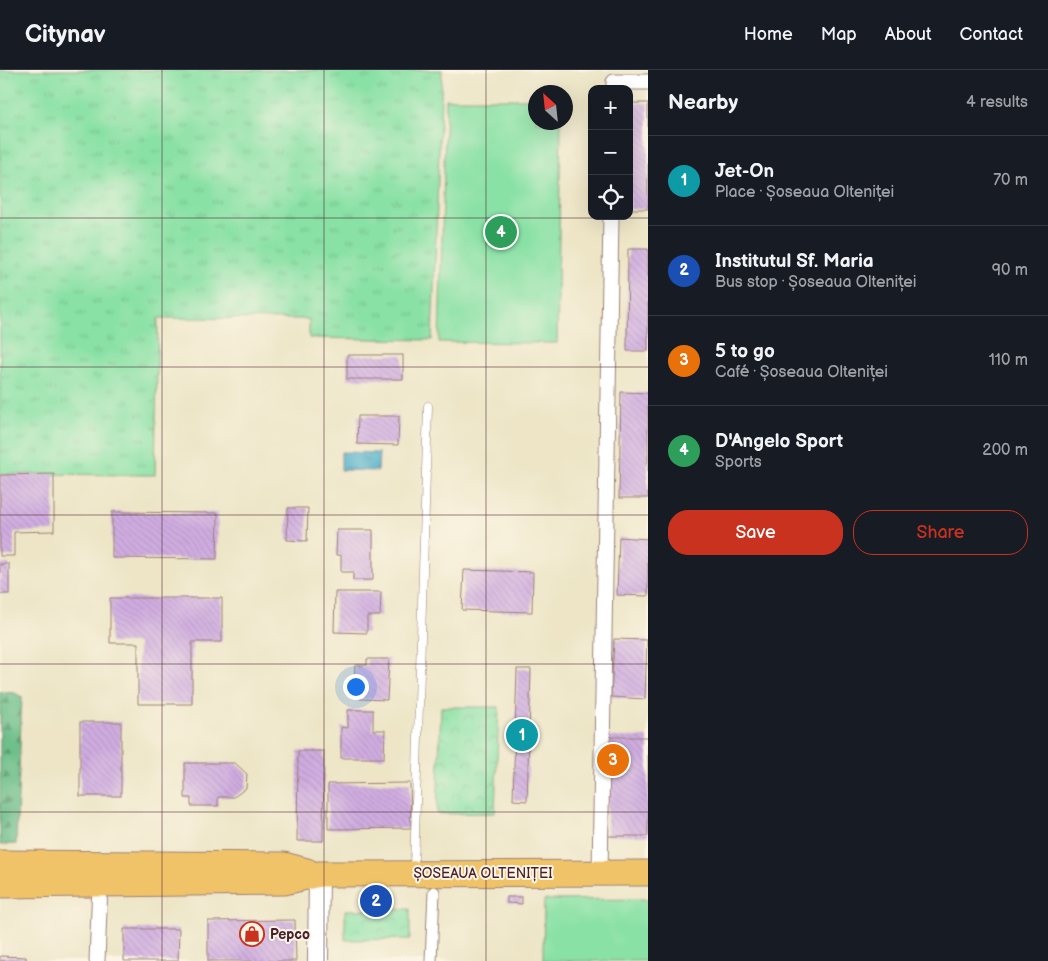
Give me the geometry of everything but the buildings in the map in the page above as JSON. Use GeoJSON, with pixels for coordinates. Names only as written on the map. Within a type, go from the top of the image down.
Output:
{"type":"FeatureCollection","features":[{"type":"Feature","properties":{"kind":"main road","name":"ȘOSEAUA OLTENIȚEI"},"geometry":{"type":"LineString","coordinates":[[0,863],[284,865],[319,874]]}},
{"type":"Feature","properties":{"kind":"main road","name":"ȘOSEAUA OLTENIȚEI"},"geometry":{"type":"LineString","coordinates":[[0,885],[284,882],[319,874],[648,873]]}},
{"type":"Feature","properties":{"kind":"street"},"geometry":{"type":"LineString","coordinates":[[614,85],[614,82],[648,82]]}},
{"type":"Feature","properties":{"kind":"street"},"geometry":{"type":"LineString","coordinates":[[600,873],[611,220]]}},
{"type":"Feature","properties":{"kind":"street"},"geometry":{"type":"LineString","coordinates":[[318,961],[319,874]]}},
{"type":"Feature","properties":{"kind":"street"},"geometry":{"type":"LineString","coordinates":[[97,961],[100,885]]}},
{"type":"Feature","properties":{"kind":"street"},"geometry":{"type":"LineString","coordinates":[[431,961],[434,892]]}},
{"type":"Feature","properties":{"kind":"lane"},"geometry":{"type":"LineString","coordinates":[[414,874],[428,406]]}},
{"type":"Feature","properties":{"kind":"green space"},"geometry":{"type":"Polygon","coordinates":[[[0,70],[442,70],[432,340],[309,338],[309,319],[158,318],[155,475],[0,474],[0,70]]]}},
{"type":"Feature","properties":{"kind":"green space"},"geometry":{"type":"Polygon","coordinates":[[[446,99],[528,99],[528,130],[561,130],[557,343],[439,342],[446,99]]]}},
{"type":"Feature","properties":{"kind":"green space"},"geometry":{"type":"Polygon","coordinates":[[[0,692],[15,693],[22,697],[16,844],[0,845],[0,692]]]}},
{"type":"Feature","properties":{"kind":"green space"},"geometry":{"type":"Polygon","coordinates":[[[441,707],[499,707],[495,813],[437,814],[441,707]]]}},
{"type":"Feature","properties":{"kind":"green space"},"geometry":{"type":"Polygon","coordinates":[[[648,899],[648,961],[543,961],[544,900],[648,899]]]}},
{"type":"Feature","properties":{"kind":"green space"},"geometry":{"type":"Polygon","coordinates":[[[410,909],[410,939],[345,940],[345,910],[410,909]]]}},
{"type":"Feature","properties":{"kind":"water"},"geometry":{"type":"Polygon","coordinates":[[[341,452],[379,453],[378,471],[341,470],[341,452]]]}},
{"type":"Feature","properties":{"kind":"place","name":"D'Angelo Sport"},"geometry":{"type":"Point","coordinates":[501,232]}},
{"type":"Feature","properties":{"kind":"place","name":"Jet-On"},"geometry":{"type":"Point","coordinates":[522,735]}},
{"type":"Feature","properties":{"kind":"place","name":"5 to go"},"geometry":{"type":"Point","coordinates":[613,760]}},
{"type":"Feature","properties":{"kind":"place","name":"Institutul Sf. Maria"},"geometry":{"type":"Point","coordinates":[376,901]}},
{"type":"Feature","properties":{"kind":"place","name":"Pepco"},"geometry":{"type":"Point","coordinates":[252,934]}}]}
